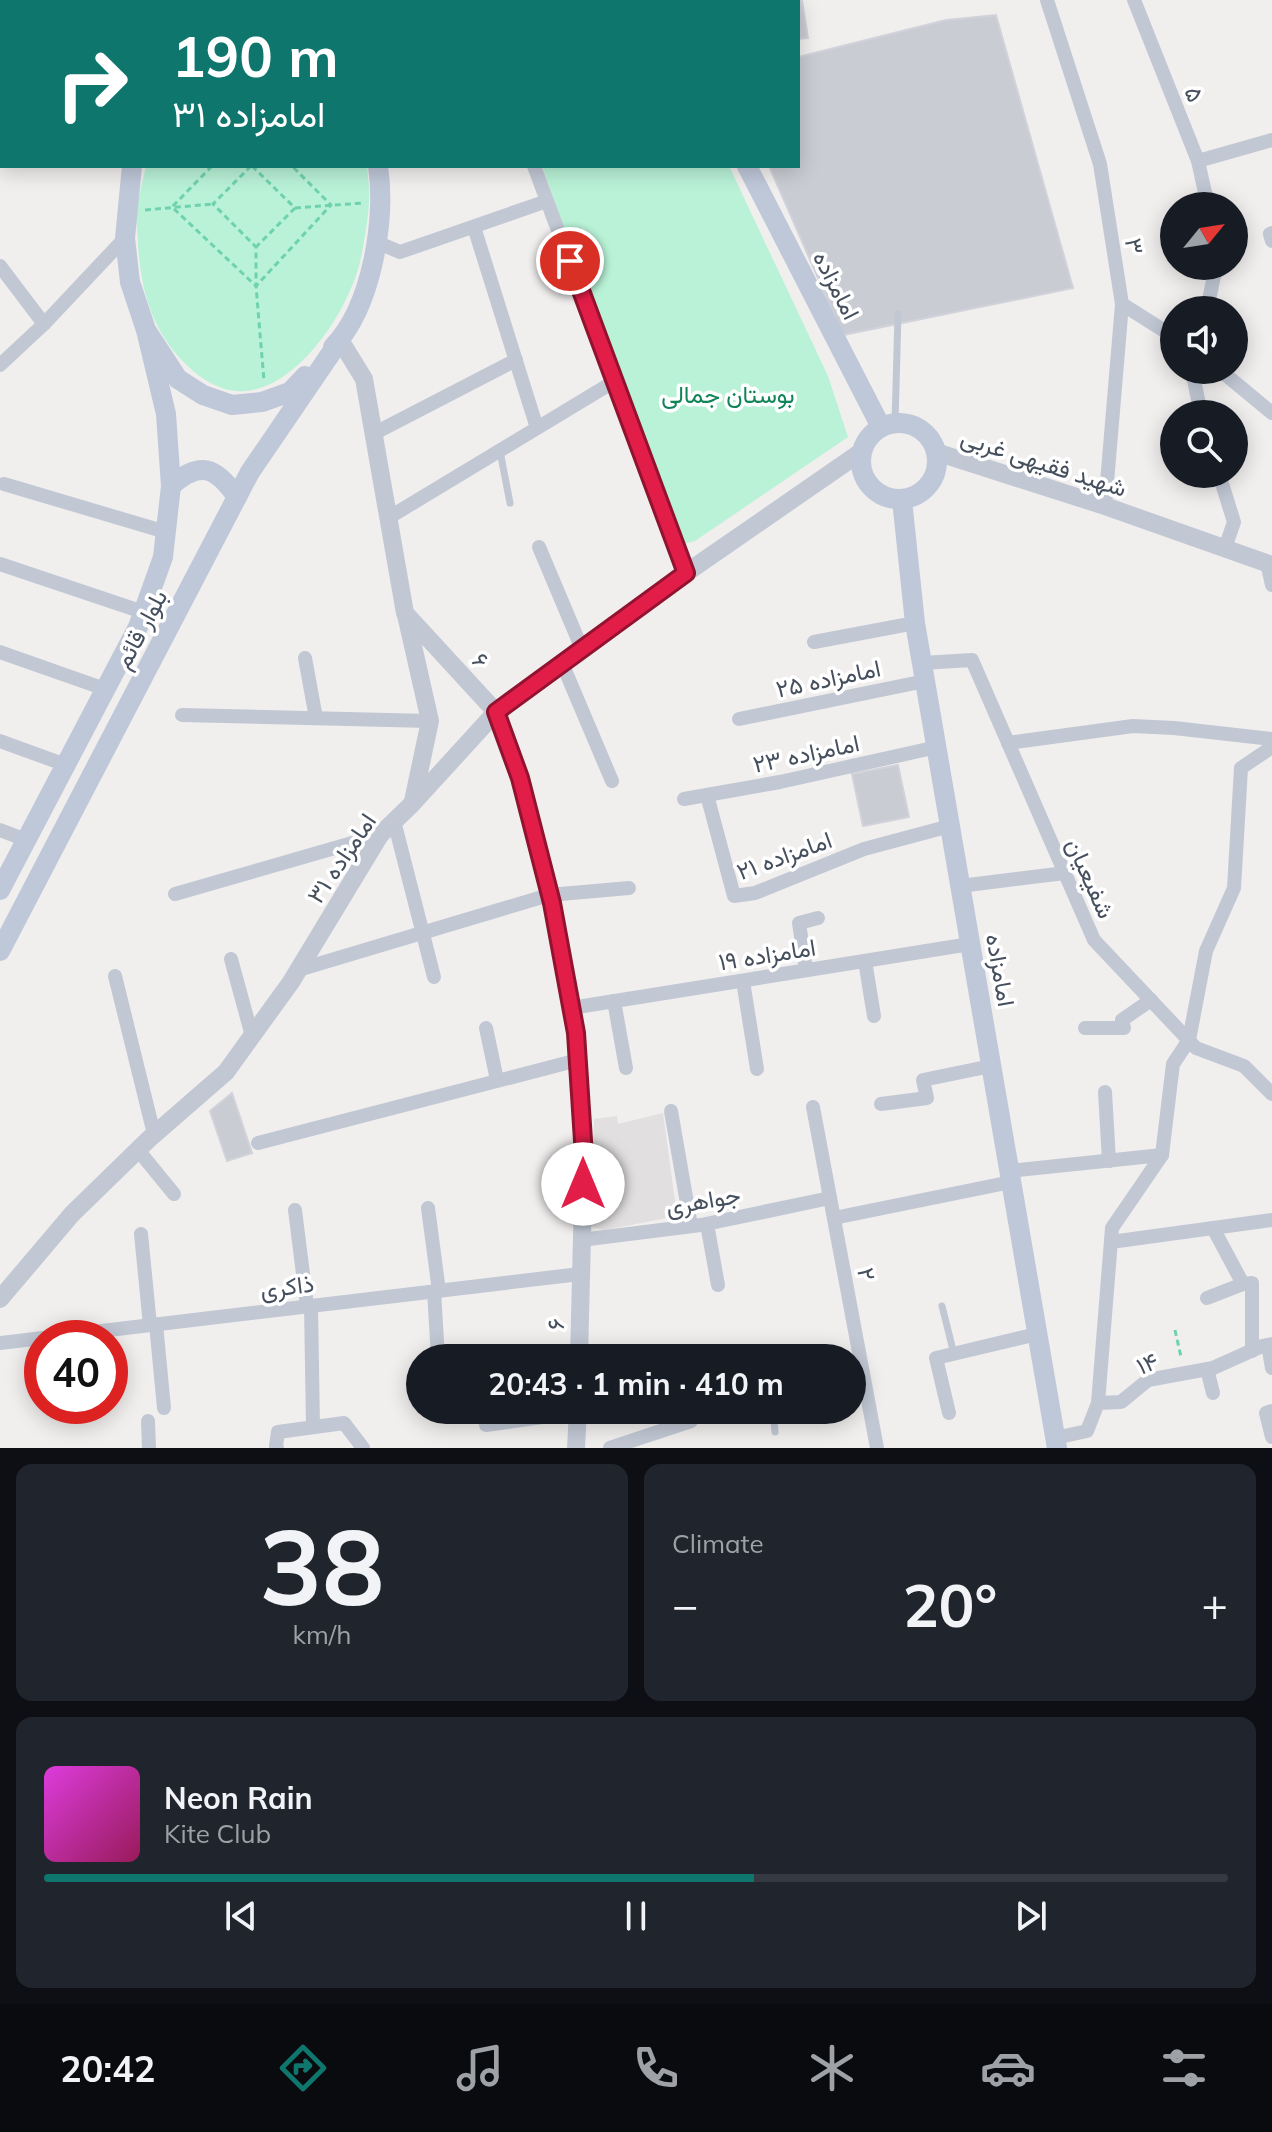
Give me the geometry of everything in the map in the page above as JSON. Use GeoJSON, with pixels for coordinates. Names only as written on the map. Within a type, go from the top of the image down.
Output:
{"type":"FeatureCollection","features":[{"type":"Feature","properties":{"kind":"main road"},"geometry":{"type":"LineString","coordinates":[[132,168],[125,238],[130,282],[146,330],[178,379],[203,395],[232,405],[268,400],[290,392],[340,340],[358,308],[372,266],[381,186],[378,168]]}},
{"type":"Feature","properties":{"kind":"main road","name":"امامزاده"},"geometry":{"type":"LineString","coordinates":[[748,168],[888,425]]}},
{"type":"Feature","properties":{"kind":"main road","name":"بلوار قائم"},"geometry":{"type":"LineString","coordinates":[[0,890],[138,627],[163,557],[171,486],[166,414],[146,330]]}},
{"type":"Feature","properties":{"kind":"main road","name":"بلوار قائم"},"geometry":{"type":"LineString","coordinates":[[0,951],[250,472],[340,340]]}},
{"type":"Feature","properties":{"kind":"main road"},"geometry":{"type":"LineString","coordinates":[[888,425],[916,427],[925,433],[936,452],[938,463],[930,484],[913,498],[890,499],[879,494],[863,476],[861,452],[869,437],[888,425]]}},
{"type":"Feature","properties":{"kind":"main road"},"geometry":{"type":"LineString","coordinates":[[171,486],[185,474],[199,469],[211,471],[222,477],[237,497]]}},
{"type":"Feature","properties":{"kind":"main road","name":"امامزاده"},"geometry":{"type":"LineString","coordinates":[[902,500],[915,623],[1056,1443]]}},
{"type":"Feature","properties":{"kind":"street","name":"۳"},"geometry":{"type":"LineString","coordinates":[[1047,0],[1100,164],[1122,304],[1105,506]]}},
{"type":"Feature","properties":{"kind":"street","name":"۵"},"geometry":{"type":"LineString","coordinates":[[1134,0],[1198,161],[1205,192]]}},
{"type":"Feature","properties":{"kind":"street"},"geometry":{"type":"LineString","coordinates":[[1198,161],[1272,140]]}},
{"type":"Feature","properties":{"kind":"street"},"geometry":{"type":"LineString","coordinates":[[535,168],[686,573]]}},
{"type":"Feature","properties":{"kind":"street"},"geometry":{"type":"LineString","coordinates":[[376,242],[400,252],[547,201]]}},
{"type":"Feature","properties":{"kind":"street"},"geometry":{"type":"LineString","coordinates":[[474,227],[537,428]]}},
{"type":"Feature","properties":{"kind":"street"},"geometry":{"type":"LineString","coordinates":[[1272,233],[1272,241]]}},
{"type":"Feature","properties":{"kind":"street"},"geometry":{"type":"LineString","coordinates":[[0,365],[44,324],[125,238]]}},
{"type":"Feature","properties":{"kind":"street"},"geometry":{"type":"LineString","coordinates":[[0,266],[44,324]]}},
{"type":"Feature","properties":{"kind":"street"},"geometry":{"type":"LineString","coordinates":[[1122,304],[1160,328]]}},
{"type":"Feature","properties":{"kind":"street"},"geometry":{"type":"LineString","coordinates":[[340,340],[364,379],[405,613],[430,721],[412,804]]}},
{"type":"Feature","properties":{"kind":"street"},"geometry":{"type":"LineString","coordinates":[[373,434],[516,360]]}},
{"type":"Feature","properties":{"kind":"street"},"geometry":{"type":"LineString","coordinates":[[388,518],[615,381]]}},
{"type":"Feature","properties":{"kind":"street"},"geometry":{"type":"LineString","coordinates":[[1237,384],[1272,413]]}},
{"type":"Feature","properties":{"kind":"street","name":"امامزاده ۳۱"},"geometry":{"type":"LineString","coordinates":[[0,1299],[72,1214],[154,1134],[226,1072],[298,970],[380,835],[496,712],[686,573],[861,452]]}},
{"type":"Feature","properties":{"kind":"street","name":"شهید فقیهی غربی"},"geometry":{"type":"LineString","coordinates":[[936,452],[1105,506],[1270,564]]}},
{"type":"Feature","properties":{"kind":"street"},"geometry":{"type":"LineString","coordinates":[[4,484],[166,532]]}},
{"type":"Feature","properties":{"kind":"street"},"geometry":{"type":"LineString","coordinates":[[1223,488],[1234,522],[1225,548]]}},
{"type":"Feature","properties":{"kind":"street"},"geometry":{"type":"LineString","coordinates":[[539,547],[582,649]]}},
{"type":"Feature","properties":{"kind":"street"},"geometry":{"type":"LineString","coordinates":[[0,564],[143,612]]}},
{"type":"Feature","properties":{"kind":"street"},"geometry":{"type":"LineString","coordinates":[[1270,564],[1272,585]]}},
{"type":"Feature","properties":{"kind":"street","name":"۶"},"geometry":{"type":"LineString","coordinates":[[405,613],[496,712],[520,778],[549,895],[576,1033],[578,1060],[584,1156],[579,1344]]}},
{"type":"Feature","properties":{"kind":"street"},"geometry":{"type":"LineString","coordinates":[[814,642],[915,623]]}},
{"type":"Feature","properties":{"kind":"street"},"geometry":{"type":"LineString","coordinates":[[0,652],[105,689]]}},
{"type":"Feature","properties":{"kind":"street"},"geometry":{"type":"LineString","coordinates":[[305,658],[316,718]]}},
{"type":"Feature","properties":{"kind":"street","name":"شفیعیان"},"geometry":{"type":"LineString","coordinates":[[924,672],[972,660],[1094,940],[1196,1048],[1244,1066],[1272,1094]]}},
{"type":"Feature","properties":{"kind":"street"},"geometry":{"type":"LineString","coordinates":[[562,663],[612,781]]}},
{"type":"Feature","properties":{"kind":"street","name":"امامزاده ۲۵"},"geometry":{"type":"LineString","coordinates":[[739,719],[924,672]]}},
{"type":"Feature","properties":{"kind":"street"},"geometry":{"type":"LineString","coordinates":[[182,715],[430,721]]}},
{"type":"Feature","properties":{"kind":"street"},"geometry":{"type":"LineString","coordinates":[[1008,743],[1133,726],[1272,739]]}},
{"type":"Feature","properties":{"kind":"street"},"geometry":{"type":"LineString","coordinates":[[0,741],[66,765]]}},
{"type":"Feature","properties":{"kind":"street","name":"امامزاده ۲۳"},"geometry":{"type":"LineString","coordinates":[[684,799],[780,782],[937,747]]}},
{"type":"Feature","properties":{"kind":"street"},"geometry":{"type":"LineString","coordinates":[[1056,1443],[1087,1431],[1098,1403],[1112,1228],[1162,1155],[1173,1064],[1189,1040],[1206,951],[1234,888],[1241,768],[1272,747]]}},
{"type":"Feature","properties":{"kind":"street","name":"امامزاده ۲۱"},"geometry":{"type":"LineString","coordinates":[[707,795],[734,896],[755,893],[864,849],[950,826]]}},
{"type":"Feature","properties":{"kind":"street"},"geometry":{"type":"LineString","coordinates":[[394,821],[434,977]]}},
{"type":"Feature","properties":{"kind":"street"},"geometry":{"type":"LineString","coordinates":[[0,830],[26,840]]}},
{"type":"Feature","properties":{"kind":"street"},"geometry":{"type":"LineString","coordinates":[[175,894],[380,835]]}},
{"type":"Feature","properties":{"kind":"street"},"geometry":{"type":"LineString","coordinates":[[960,886],[1065,873]]}},
{"type":"Feature","properties":{"kind":"street"},"geometry":{"type":"LineString","coordinates":[[298,970],[549,895],[629,888]]}},
{"type":"Feature","properties":{"kind":"street"},"geometry":{"type":"LineString","coordinates":[[806,970],[799,923],[818,918]]}},
{"type":"Feature","properties":{"kind":"street","name":"امامزاده ۱۹"},"geometry":{"type":"LineString","coordinates":[[571,1008],[970,944]]}},
{"type":"Feature","properties":{"kind":"street"},"geometry":{"type":"LineString","coordinates":[[231,959],[252,1036]]}},
{"type":"Feature","properties":{"kind":"street"},"geometry":{"type":"LineString","coordinates":[[865,961],[874,1016]]}},
{"type":"Feature","properties":{"kind":"street"},"geometry":{"type":"LineString","coordinates":[[115,976],[154,1134]]}},
{"type":"Feature","properties":{"kind":"street"},"geometry":{"type":"LineString","coordinates":[[743,981],[757,1069]]}},
{"type":"Feature","properties":{"kind":"street"},"geometry":{"type":"LineString","coordinates":[[1085,1028],[1124,1028],[1122,1020],[1151,1000]]}},
{"type":"Feature","properties":{"kind":"street"},"geometry":{"type":"LineString","coordinates":[[614,1001],[626,1068]]}},
{"type":"Feature","properties":{"kind":"street"},"geometry":{"type":"LineString","coordinates":[[486,1028],[497,1080]]}},
{"type":"Feature","properties":{"kind":"street"},"geometry":{"type":"LineString","coordinates":[[258,1143],[578,1060]]}},
{"type":"Feature","properties":{"kind":"street"},"geometry":{"type":"LineString","coordinates":[[881,1104],[927,1098],[923,1080],[991,1066]]}},
{"type":"Feature","properties":{"kind":"street"},"geometry":{"type":"LineString","coordinates":[[1105,1092],[1109,1161]]}},
{"type":"Feature","properties":{"kind":"street","name":"۲"},"geometry":{"type":"LineString","coordinates":[[813,1107],[834,1218],[852,1344]]}},
{"type":"Feature","properties":{"kind":"street"},"geometry":{"type":"LineString","coordinates":[[671,1111],[691,1226]]}},
{"type":"Feature","properties":{"kind":"street"},"geometry":{"type":"LineString","coordinates":[[138,1150],[174,1194]]}},
{"type":"Feature","properties":{"kind":"street"},"geometry":{"type":"LineString","coordinates":[[834,1218],[1010,1177],[1162,1155]]}},
{"type":"Feature","properties":{"kind":"street","name":"جواهری"},"geometry":{"type":"LineString","coordinates":[[581,1240],[707,1224],[830,1198]]}},
{"type":"Feature","properties":{"kind":"street"},"geometry":{"type":"LineString","coordinates":[[428,1208],[437,1291],[438,1344]]}},
{"type":"Feature","properties":{"kind":"street"},"geometry":{"type":"LineString","coordinates":[[295,1210],[309,1306],[317,1425]]}},
{"type":"Feature","properties":{"kind":"street"},"geometry":{"type":"LineString","coordinates":[[1111,1242],[1272,1220]]}},
{"type":"Feature","properties":{"kind":"street"},"geometry":{"type":"LineString","coordinates":[[707,1224],[718,1285]]}},
{"type":"Feature","properties":{"kind":"street"},"geometry":{"type":"LineString","coordinates":[[1213,1228],[1243,1284]]}},
{"type":"Feature","properties":{"kind":"street"},"geometry":{"type":"LineString","coordinates":[[141,1234],[164,1408]]}},
{"type":"Feature","properties":{"kind":"street","name":"ذاکری"},"geometry":{"type":"LineString","coordinates":[[0,1343],[580,1274]]}},
{"type":"Feature","properties":{"kind":"street"},"geometry":{"type":"LineString","coordinates":[[1207,1298],[1252,1283],[1252,1351]]}},
{"type":"Feature","properties":{"kind":"street"},"geometry":{"type":"LineString","coordinates":[[949,1413],[936,1358],[1037,1334]]}},
{"type":"Feature","properties":{"kind":"street"},"geometry":{"type":"LineString","coordinates":[[1270,1344],[1272,1368]]}},
{"type":"Feature","properties":{"kind":"street","name":"۱۴"},"geometry":{"type":"LineString","coordinates":[[1098,1403],[1121,1402],[1148,1380],[1207,1369],[1270,1344]]}},
{"type":"Feature","properties":{"kind":"street"},"geometry":{"type":"LineString","coordinates":[[1207,1369],[1213,1393]]}},
{"type":"Feature","properties":{"kind":"street"},"geometry":{"type":"LineString","coordinates":[[1272,1411],[1266,1413],[1272,1437]]}},
{"type":"Feature","properties":{"kind":"street","name":"۲"},"geometry":{"type":"LineString","coordinates":[[866,1416],[877,1448]]}},
{"type":"Feature","properties":{"kind":"street"},"geometry":{"type":"LineString","coordinates":[[148,1421],[149,1448]]}},
{"type":"Feature","properties":{"kind":"street"},"geometry":{"type":"LineString","coordinates":[[277,1448],[278,1432],[344,1423],[363,1448]]}},
{"type":"Feature","properties":{"kind":"street"},"geometry":{"type":"LineString","coordinates":[[486,1425],[493,1424]]}},
{"type":"Feature","properties":{"kind":"street"},"geometry":{"type":"LineString","coordinates":[[576,1448],[577,1424]]}},
{"type":"Feature","properties":{"kind":"street"},"geometry":{"type":"LineString","coordinates":[[610,1448],[682,1424]]}},
{"type":"Feature","properties":{"kind":"lane"},"geometry":{"type":"LineString","coordinates":[[888,425],[898,314]]}},
{"type":"Feature","properties":{"kind":"lane"},"geometry":{"type":"LineString","coordinates":[[500,451],[510,503]]}},
{"type":"Feature","properties":{"kind":"lane"},"geometry":{"type":"LineString","coordinates":[[942,1306],[954,1354]]}},
{"type":"Feature","properties":{"kind":"lane"},"geometry":{"type":"LineString","coordinates":[[774,1424],[775,1432]]}},
{"type":"Feature","properties":{"kind":"path"},"geometry":{"type":"LineString","coordinates":[[172,207],[210,168]]}},
{"type":"Feature","properties":{"kind":"path"},"geometry":{"type":"LineString","coordinates":[[127,211],[213,204],[250,168]]}},
{"type":"Feature","properties":{"kind":"path"},"geometry":{"type":"LineString","coordinates":[[254,168],[295,208]]}},
{"type":"Feature","properties":{"kind":"path"},"geometry":{"type":"LineString","coordinates":[[294,168],[331,205]]}},
{"type":"Feature","properties":{"kind":"path"},"geometry":{"type":"LineString","coordinates":[[268,400],[264,387],[256,286],[256,247],[295,208],[379,203]]}},
{"type":"Feature","properties":{"kind":"path"},"geometry":{"type":"LineString","coordinates":[[213,204],[256,247]]}},
{"type":"Feature","properties":{"kind":"path"},"geometry":{"type":"LineString","coordinates":[[256,286],[331,205]]}},
{"type":"Feature","properties":{"kind":"path"},"geometry":{"type":"LineString","coordinates":[[172,207],[256,286]]}},
{"type":"Feature","properties":{"kind":"path"},"geometry":{"type":"LineString","coordinates":[[1175,1330],[1185,1373]]}},
{"type":"Feature","properties":{"kind":"shaded area"},"geometry":{"type":"Polygon","coordinates":[[[663,1113],[677,1216],[605,1230],[591,1227],[594,1119],[617,1116],[618,1124],[663,1113]]]}},
{"type":"Feature","properties":{"kind":"green space"},"geometry":{"type":"Polygon","coordinates":[[[146,168],[367,168],[368,217],[360,262],[345,302],[333,323],[302,361],[265,386],[238,391],[209,382],[178,356],[151,312],[140,262],[136,212],[146,168]]]}},
{"type":"Feature","properties":{"kind":"green space","name":"بوستان جمالی"},"geometry":{"type":"Polygon","coordinates":[[[543,168],[730,168],[828,376],[848,437],[695,541],[679,545],[543,168]]]}},
{"type":"Feature","properties":{"kind":"building"},"geometry":{"type":"Polygon","coordinates":[[[800,0],[802,0],[808,38],[800,39],[800,0]]]}},
{"type":"Feature","properties":{"kind":"building"},"geometry":{"type":"Polygon","coordinates":[[[996,15],[1073,288],[843,335],[770,168],[800,168],[800,56],[946,20],[996,15]]]}},
{"type":"Feature","properties":{"kind":"building"},"geometry":{"type":"Polygon","coordinates":[[[898,765],[909,817],[863,826],[852,774],[898,765]]]}},
{"type":"Feature","properties":{"kind":"building"},"geometry":{"type":"Polygon","coordinates":[[[232,1093],[252,1153],[227,1161],[210,1111],[232,1093]]]}},
{"type":"Feature","properties":{"kind":"route"},"geometry":{"type":"LineString","coordinates":[[570,261],[686,573],[496,712],[520,778],[552,903],[576,1033],[583,1184]]}}]}
